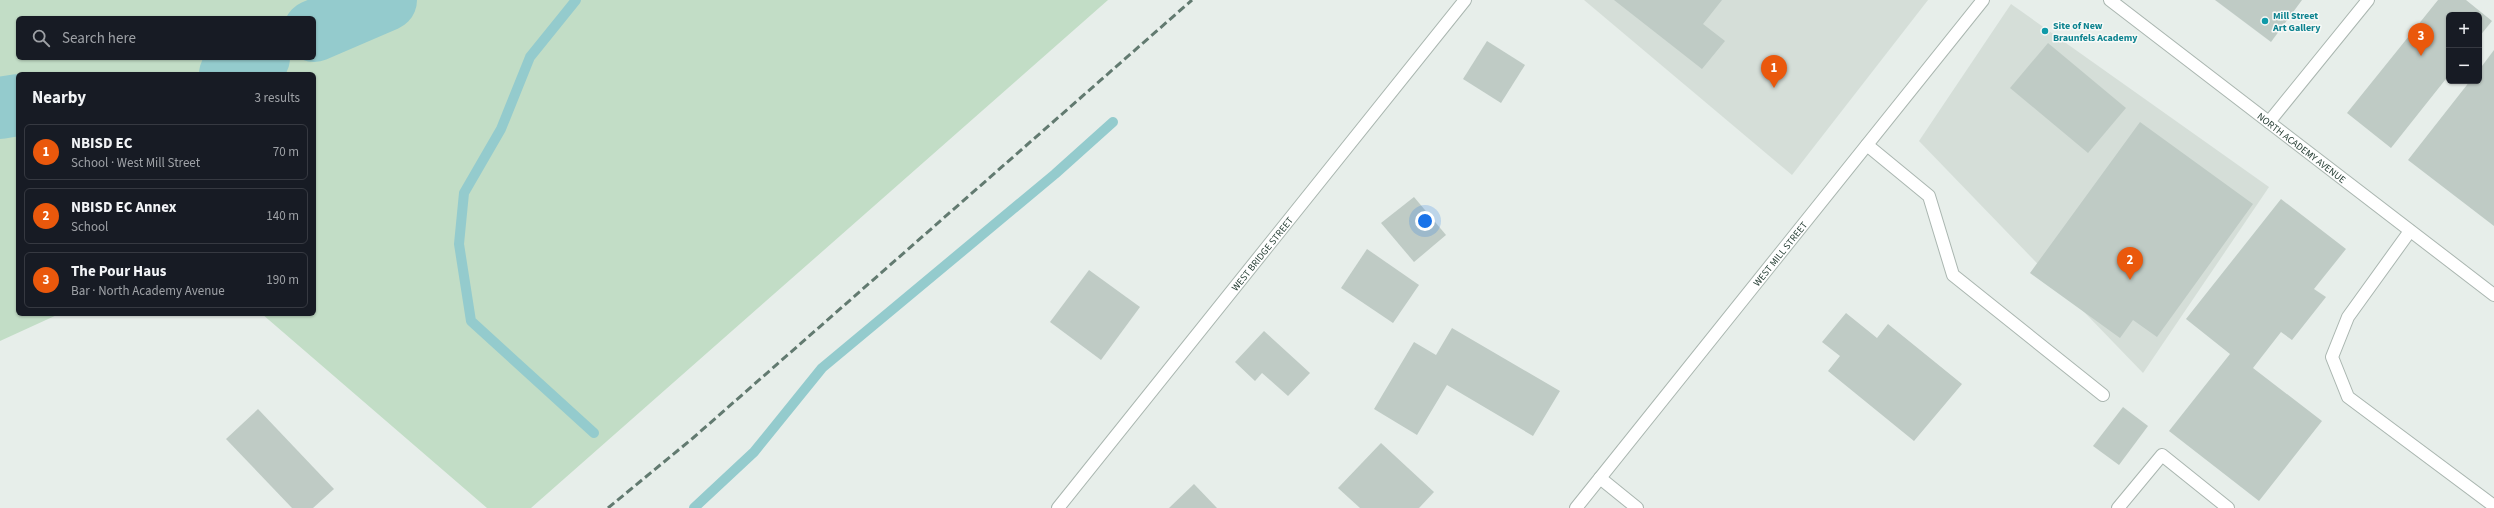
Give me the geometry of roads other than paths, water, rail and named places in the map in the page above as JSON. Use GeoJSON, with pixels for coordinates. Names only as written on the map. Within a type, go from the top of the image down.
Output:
{"type":"FeatureCollection","features":[{"type":"Feature","properties":{"kind":"street","name":"WEST BRIDGE STREET"},"geometry":{"type":"LineString","coordinates":[[1058,508],[1465,0]]}},
{"type":"Feature","properties":{"kind":"street","name":"WEST MILL STREET"},"geometry":{"type":"LineString","coordinates":[[1576,508],[1983,0]]}},
{"type":"Feature","properties":{"kind":"street"},"geometry":{"type":"LineString","coordinates":[[2269,122],[2368,0]]}},
{"type":"Feature","properties":{"kind":"street","name":"NORTH ACADEMY AVENUE"},"geometry":{"type":"LineString","coordinates":[[2112,1],[2494,295]]}},
{"type":"Feature","properties":{"kind":"street"},"geometry":{"type":"LineString","coordinates":[[1867,145],[1929,196],[1953,275],[2103,395]]}},
{"type":"Feature","properties":{"kind":"street"},"geometry":{"type":"LineString","coordinates":[[2410,230],[2348,317],[2332,357],[2348,398],[2494,506]]}},
{"type":"Feature","properties":{"kind":"street"},"geometry":{"type":"LineString","coordinates":[[2118,508],[2162,455],[2228,508]]}},
{"type":"Feature","properties":{"kind":"street"},"geometry":{"type":"LineString","coordinates":[[1600,478],[1637,508]]}},
{"type":"Feature","properties":{"kind":"waterway"},"geometry":{"type":"LineString","coordinates":[[316,30],[386,0]]}},
{"type":"Feature","properties":{"kind":"waterway"},"geometry":{"type":"LineString","coordinates":[[576,0],[530,57],[501,129],[464,193],[459,244],[471,321],[594,433]]}},
{"type":"Feature","properties":{"kind":"waterway"},"geometry":{"type":"LineString","coordinates":[[234,72],[255,60]]}},
{"type":"Feature","properties":{"kind":"waterway"},"geometry":{"type":"LineString","coordinates":[[0,108],[16,105]]}},
{"type":"Feature","properties":{"kind":"waterway"},"geometry":{"type":"LineString","coordinates":[[694,508],[754,452],[822,368],[1055,174],[1113,122]]}},
{"type":"Feature","properties":{"kind":"railway"},"geometry":{"type":"LineString","coordinates":[[608,508],[693,438],[1192,0]]}},
{"type":"Feature","properties":{"kind":"place","name":"Mill Street Art Gallery"},"geometry":{"type":"Point","coordinates":[2265,21]}},
{"type":"Feature","properties":{"kind":"place","name":"Site of New Braunfels Academy"},"geometry":{"type":"Point","coordinates":[2045,31]}},
{"type":"Feature","properties":{"kind":"place","name":"The Pour Haus"},"geometry":{"type":"Point","coordinates":[2421,56]}},
{"type":"Feature","properties":{"kind":"place","name":"NBISD EC"},"geometry":{"type":"Point","coordinates":[1774,88]}},
{"type":"Feature","properties":{"kind":"place","name":"NBISD EC Annex"},"geometry":{"type":"Point","coordinates":[2130,280]}}]}
